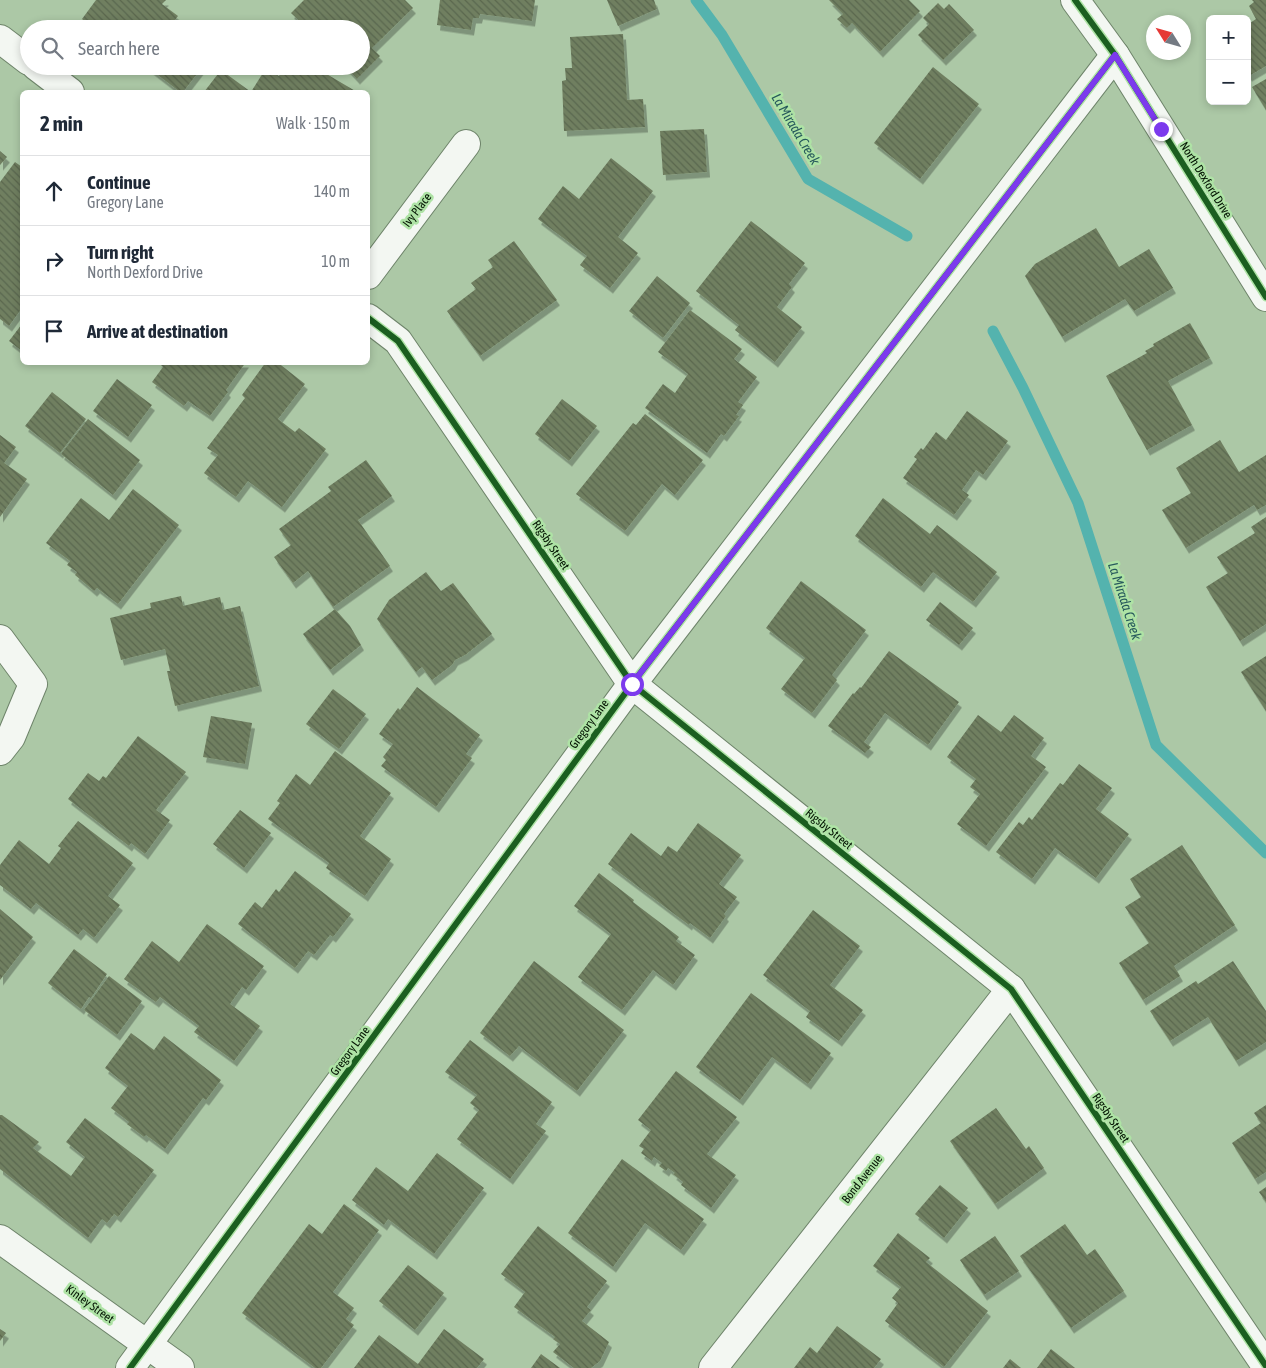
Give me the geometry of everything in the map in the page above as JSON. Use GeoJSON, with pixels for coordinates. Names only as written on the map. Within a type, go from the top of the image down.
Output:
{"type":"FeatureCollection","features":[{"type":"Feature","properties":{"kind":"street","name":"North Dexford Drive"},"geometry":{"type":"LineString","coordinates":[[1074,0],[1115,55],[1266,298]]}},
{"type":"Feature","properties":{"kind":"street"},"geometry":{"type":"LineString","coordinates":[[0,39],[20,54]]}},
{"type":"Feature","properties":{"kind":"street","name":"Gregory Lane"},"geometry":{"type":"LineString","coordinates":[[130,1368],[632,684],[1115,55]]}},
{"type":"Feature","properties":{"kind":"street"},"geometry":{"type":"LineString","coordinates":[[48,75],[67,90]]}},
{"type":"Feature","properties":{"kind":"street","name":"Ivy Place"},"geometry":{"type":"LineString","coordinates":[[370,272],[466,144]]}},
{"type":"Feature","properties":{"kind":"street","name":"Rigsby Street"},"geometry":{"type":"LineString","coordinates":[[370,320],[398,341],[632,684],[1011,990],[1266,1366]]}},
{"type":"Feature","properties":{"kind":"street"},"geometry":{"type":"LineString","coordinates":[[0,639],[33,684],[11,737],[0,751]]}},
{"type":"Feature","properties":{"kind":"street","name":"Bond Avenue"},"geometry":{"type":"LineString","coordinates":[[713,1368],[1011,990]]}},
{"type":"Feature","properties":{"kind":"street","name":"Kinley Street"},"geometry":{"type":"LineString","coordinates":[[0,1239],[180,1368]]}},
{"type":"Feature","properties":{"kind":"building"},"geometry":{"type":"Polygon","coordinates":[[[96,0],[166,0],[162,4],[178,16],[175,20],[82,19],[96,0]]]}},
{"type":"Feature","properties":{"kind":"building"},"geometry":{"type":"Polygon","coordinates":[[[304,0],[405,0],[413,8],[372,48],[380,56],[370,66],[370,20],[298,20],[291,13],[304,0]]]}},
{"type":"Feature","properties":{"kind":"building"},"geometry":{"type":"Polygon","coordinates":[[[440,0],[535,0],[532,21],[480,14],[479,18],[473,18],[471,30],[437,25],[440,0]]]}},
{"type":"Feature","properties":{"kind":"building"},"geometry":{"type":"Polygon","coordinates":[[[607,0],[654,0],[657,9],[618,26],[607,0]]]}},
{"type":"Feature","properties":{"kind":"building"},"geometry":{"type":"Polygon","coordinates":[[[829,0],[909,0],[920,11],[880,52],[852,23],[847,28],[837,19],[843,14],[829,0]]]}},
{"type":"Feature","properties":{"kind":"building"},"geometry":{"type":"Polygon","coordinates":[[[1252,0],[1266,0],[1266,66],[1251,75],[1251,22],[1256,19],[1249,6],[1254,2],[1252,0]]]}},
{"type":"Feature","properties":{"kind":"building"},"geometry":{"type":"Polygon","coordinates":[[[938,3],[944,9],[949,4],[974,30],[943,60],[918,35],[929,24],[923,18],[938,3]]]}},
{"type":"Feature","properties":{"kind":"building"},"geometry":{"type":"Polygon","coordinates":[[[623,34],[627,100],[643,99],[645,127],[564,131],[562,81],[566,80],[565,68],[572,68],[570,37],[623,34]]]}},
{"type":"Feature","properties":{"kind":"building"},"geometry":{"type":"Polygon","coordinates":[[[933,67],[979,104],[920,179],[874,143],[933,67]]]}},
{"type":"Feature","properties":{"kind":"building"},"geometry":{"type":"Polygon","coordinates":[[[158,75],[196,75],[185,90],[177,90],[158,75]]]}},
{"type":"Feature","properties":{"kind":"building"},"geometry":{"type":"Polygon","coordinates":[[[217,75],[228,75],[248,90],[206,90],[217,75]]]}},
{"type":"Feature","properties":{"kind":"building"},"geometry":{"type":"Polygon","coordinates":[[[262,75],[328,75],[354,90],[252,90],[262,75]]]}},
{"type":"Feature","properties":{"kind":"building"},"geometry":{"type":"Polygon","coordinates":[[[1266,79],[1266,110],[1252,87],[1266,79]]]}},
{"type":"Feature","properties":{"kind":"building"},"geometry":{"type":"Polygon","coordinates":[[[704,129],[707,172],[663,175],[660,131],[704,129]]]}},
{"type":"Feature","properties":{"kind":"building"},"geometry":{"type":"Polygon","coordinates":[[[0,151],[7,157],[0,165],[0,151]]]}},
{"type":"Feature","properties":{"kind":"building"},"geometry":{"type":"Polygon","coordinates":[[[611,158],[653,191],[618,237],[638,253],[610,288],[580,265],[587,256],[538,219],[563,186],[579,199],[611,158]]]}},
{"type":"Feature","properties":{"kind":"building"},"geometry":{"type":"Polygon","coordinates":[[[15,162],[20,166],[20,311],[9,326],[0,319],[0,182],[15,162]]]}},
{"type":"Feature","properties":{"kind":"building"},"geometry":{"type":"Polygon","coordinates":[[[751,221],[805,263],[789,284],[792,287],[777,307],[802,327],[775,362],[735,330],[739,325],[696,291],[751,221]]]}},
{"type":"Feature","properties":{"kind":"building"},"geometry":{"type":"Polygon","coordinates":[[[1096,228],[1119,267],[1149,249],[1173,288],[1134,311],[1125,299],[1062,337],[1025,276],[1035,264],[1096,228]]]}},
{"type":"Feature","properties":{"kind":"building"},"geometry":{"type":"Polygon","coordinates":[[[514,241],[557,300],[480,356],[447,311],[476,289],[471,283],[493,267],[488,260],[514,241]]]}},
{"type":"Feature","properties":{"kind":"building"},"geometry":{"type":"Polygon","coordinates":[[[657,276],[690,303],[663,338],[629,311],[657,276]]]}},
{"type":"Feature","properties":{"kind":"building"},"geometry":{"type":"Polygon","coordinates":[[[690,310],[742,349],[734,359],[757,377],[738,402],[743,405],[736,415],[739,416],[724,436],[721,434],[707,453],[645,408],[663,384],[675,393],[688,374],[658,352],[690,310]]]}},
{"type":"Feature","properties":{"kind":"building"},"geometry":{"type":"Polygon","coordinates":[[[1190,323],[1210,358],[1168,381],[1192,425],[1147,450],[1106,376],[1147,353],[1145,351],[1154,346],[1153,344],[1190,323]]]}},
{"type":"Feature","properties":{"kind":"building"},"geometry":{"type":"Polygon","coordinates":[[[20,327],[20,349],[9,341],[20,327]]]}},
{"type":"Feature","properties":{"kind":"building"},"geometry":{"type":"Polygon","coordinates":[[[161,365],[244,365],[226,390],[228,392],[210,416],[188,401],[184,406],[152,382],[163,367],[161,365]]]}},
{"type":"Feature","properties":{"kind":"building"},"geometry":{"type":"Polygon","coordinates":[[[264,365],[281,365],[305,384],[278,419],[295,432],[299,428],[326,449],[282,507],[248,481],[236,497],[204,473],[218,455],[207,448],[245,398],[242,395],[264,365]]]}},
{"type":"Feature","properties":{"kind":"building"},"geometry":{"type":"Polygon","coordinates":[[[117,379],[152,405],[128,437],[93,411],[117,379]]]}},
{"type":"Feature","properties":{"kind":"building"},"geometry":{"type":"Polygon","coordinates":[[[52,392],[86,419],[60,453],[25,426],[52,392]]]}},
{"type":"Feature","properties":{"kind":"building"},"geometry":{"type":"Polygon","coordinates":[[[562,399],[597,426],[569,461],[535,434],[562,399]]]}},
{"type":"Feature","properties":{"kind":"building"},"geometry":{"type":"Polygon","coordinates":[[[967,411],[1008,441],[983,475],[976,470],[962,490],[969,495],[954,515],[903,478],[917,459],[914,457],[921,448],[923,450],[936,432],[946,440],[967,411]]]}},
{"type":"Feature","properties":{"kind":"building"},"geometry":{"type":"Polygon","coordinates":[[[645,414],[703,460],[675,495],[662,484],[625,531],[576,494],[633,423],[636,425],[645,414]]]}},
{"type":"Feature","properties":{"kind":"building"},"geometry":{"type":"Polygon","coordinates":[[[88,419],[140,460],[113,495],[61,454],[88,419]]]}},
{"type":"Feature","properties":{"kind":"building"},"geometry":{"type":"Polygon","coordinates":[[[0,435],[16,447],[4,463],[27,479],[0,517],[0,435]]]}},
{"type":"Feature","properties":{"kind":"building"},"geometry":{"type":"Polygon","coordinates":[[[1220,440],[1239,472],[1266,455],[1266,505],[1257,510],[1254,505],[1186,548],[1162,510],[1191,493],[1176,468],[1220,440]]]}},
{"type":"Feature","properties":{"kind":"building"},"geometry":{"type":"Polygon","coordinates":[[[366,460],[392,496],[358,520],[390,566],[333,607],[308,571],[293,583],[274,557],[291,545],[279,529],[331,491],[328,487],[366,460]]]}},
{"type":"Feature","properties":{"kind":"building"},"geometry":{"type":"Polygon","coordinates":[[[133,489],[179,525],[118,604],[97,588],[94,591],[75,575],[77,572],[67,565],[70,561],[46,543],[81,498],[109,520],[133,489]]]}},
{"type":"Feature","properties":{"kind":"building"},"geometry":{"type":"Polygon","coordinates":[[[883,498],[930,534],[937,525],[997,572],[973,602],[933,572],[921,587],[855,536],[883,498]]]}},
{"type":"Feature","properties":{"kind":"building"},"geometry":{"type":"Polygon","coordinates":[[[1266,517],[1266,624],[1240,641],[1206,587],[1228,573],[1217,557],[1255,533],[1251,527],[1266,517]]]}},
{"type":"Feature","properties":{"kind":"building"},"geometry":{"type":"Polygon","coordinates":[[[426,572],[441,591],[453,583],[492,634],[465,655],[455,660],[452,665],[432,680],[422,667],[416,672],[377,619],[389,600],[426,572]]]}},
{"type":"Feature","properties":{"kind":"building"},"geometry":{"type":"Polygon","coordinates":[[[801,581],[866,630],[832,675],[837,680],[812,713],[781,689],[805,658],[766,628],[801,581]]]}},
{"type":"Feature","properties":{"kind":"building"},"geometry":{"type":"Polygon","coordinates":[[[181,596],[183,606],[220,597],[223,610],[240,606],[259,686],[175,706],[167,671],[170,671],[165,649],[121,660],[110,618],[151,608],[150,603],[181,596]]]}},
{"type":"Feature","properties":{"kind":"building"},"geometry":{"type":"Polygon","coordinates":[[[940,602],[973,628],[959,645],[926,620],[940,602]]]}},
{"type":"Feature","properties":{"kind":"building"},"geometry":{"type":"Polygon","coordinates":[[[335,609],[350,626],[361,645],[330,670],[303,634],[335,609]]]}},
{"type":"Feature","properties":{"kind":"building"},"geometry":{"type":"Polygon","coordinates":[[[889,651],[959,702],[928,745],[885,713],[864,742],[871,747],[865,753],[828,726],[853,693],[861,688],[889,651]]]}},
{"type":"Feature","properties":{"kind":"building"},"geometry":{"type":"Polygon","coordinates":[[[1266,656],[1266,711],[1241,672],[1266,656]]]}},
{"type":"Feature","properties":{"kind":"building"},"geometry":{"type":"Polygon","coordinates":[[[417,687],[480,735],[466,754],[472,758],[436,807],[381,766],[386,760],[383,757],[393,744],[379,734],[398,708],[400,710],[417,687]]]}},
{"type":"Feature","properties":{"kind":"building"},"geometry":{"type":"Polygon","coordinates":[[[333,689],[366,714],[339,749],[306,724],[333,689]]]}},
{"type":"Feature","properties":{"kind":"building"},"geometry":{"type":"Polygon","coordinates":[[[978,715],[1001,732],[1014,715],[1044,738],[1031,756],[1046,767],[986,846],[957,824],[980,794],[970,787],[976,779],[947,757],[978,715]]]}},
{"type":"Feature","properties":{"kind":"building"},"geometry":{"type":"Polygon","coordinates":[[[211,716],[252,723],[245,764],[203,757],[211,716]]]}},
{"type":"Feature","properties":{"kind":"building"},"geometry":{"type":"Polygon","coordinates":[[[138,736],[186,772],[156,810],[170,820],[145,854],[131,843],[129,846],[68,799],[88,773],[99,781],[103,776],[106,778],[138,736]]]}},
{"type":"Feature","properties":{"kind":"building"},"geometry":{"type":"Polygon","coordinates":[[[335,751],[391,793],[360,836],[391,859],[365,896],[326,868],[329,863],[268,819],[280,803],[277,801],[296,774],[310,785],[335,751]]]}},
{"type":"Feature","properties":{"kind":"building"},"geometry":{"type":"Polygon","coordinates":[[[1079,764],[1112,788],[1096,809],[1129,834],[1096,878],[1055,848],[1032,879],[996,852],[1019,822],[1023,825],[1029,817],[1032,820],[1060,783],[1063,785],[1079,764]]]}},
{"type":"Feature","properties":{"kind":"building"},"geometry":{"type":"Polygon","coordinates":[[[240,810],[271,833],[244,868],[213,844],[240,810]]]}},
{"type":"Feature","properties":{"kind":"building"},"geometry":{"type":"Polygon","coordinates":[[[78,821],[133,863],[108,896],[120,905],[94,938],[83,929],[78,935],[36,903],[31,909],[0,885],[0,865],[19,840],[49,864],[61,848],[58,846],[78,821]]]}},
{"type":"Feature","properties":{"kind":"building"},"geometry":{"type":"Polygon","coordinates":[[[698,823],[741,855],[719,884],[737,897],[724,914],[726,916],[710,938],[690,923],[689,925],[608,864],[631,833],[661,856],[668,846],[677,852],[698,823]]]}},
{"type":"Feature","properties":{"kind":"building"},"geometry":{"type":"Polygon","coordinates":[[[1182,845],[1235,925],[1174,966],[1180,976],[1143,1000],[1119,963],[1149,943],[1125,907],[1141,897],[1130,879],[1182,845]]]}},
{"type":"Feature","properties":{"kind":"building"},"geometry":{"type":"Polygon","coordinates":[[[295,871],[351,914],[333,937],[330,935],[314,955],[308,951],[295,968],[238,924],[255,902],[262,908],[276,889],[279,892],[295,871]]]}},
{"type":"Feature","properties":{"kind":"building"},"geometry":{"type":"Polygon","coordinates":[[[599,873],[679,937],[676,941],[695,955],[673,985],[653,970],[622,1010],[578,977],[611,934],[574,906],[599,873]]]}},
{"type":"Feature","properties":{"kind":"building"},"geometry":{"type":"Polygon","coordinates":[[[0,909],[33,937],[0,980],[0,909]]]}},
{"type":"Feature","properties":{"kind":"building"},"geometry":{"type":"Polygon","coordinates":[[[813,910],[860,946],[830,985],[863,1010],[839,1041],[806,1017],[810,1011],[763,975],[813,910]]]}},
{"type":"Feature","properties":{"kind":"building"},"geometry":{"type":"Polygon","coordinates":[[[207,924],[264,966],[246,990],[242,987],[230,1004],[260,1026],[234,1061],[194,1032],[199,1026],[160,997],[156,1002],[124,979],[152,941],[179,962],[207,924]]]}},
{"type":"Feature","properties":{"kind":"building"},"geometry":{"type":"Polygon","coordinates":[[[74,949],[107,974],[81,1009],[48,983],[74,949]]]}},
{"type":"Feature","properties":{"kind":"building"},"geometry":{"type":"Polygon","coordinates":[[[534,961],[624,1030],[577,1091],[519,1046],[510,1056],[480,1033],[534,961]]]}},
{"type":"Feature","properties":{"kind":"building"},"geometry":{"type":"Polygon","coordinates":[[[1233,961],[1266,1011],[1266,1042],[1236,1061],[1208,1017],[1170,1041],[1150,1011],[1196,981],[1198,984],[1233,961]]]}},
{"type":"Feature","properties":{"kind":"building"},"geometry":{"type":"Polygon","coordinates":[[[109,976],[142,1001],[117,1035],[84,1010],[109,976]]]}},
{"type":"Feature","properties":{"kind":"building"},"geometry":{"type":"Polygon","coordinates":[[[751,993],[831,1053],[808,1084],[772,1057],[740,1100],[696,1067],[751,993]]]}},
{"type":"Feature","properties":{"kind":"building"},"geometry":{"type":"Polygon","coordinates":[[[131,1033],[154,1050],[164,1036],[221,1080],[206,1100],[203,1098],[165,1149],[146,1135],[144,1137],[111,1108],[128,1086],[105,1068],[131,1033]]]}},
{"type":"Feature","properties":{"kind":"building"},"geometry":{"type":"Polygon","coordinates":[[[470,1040],[552,1102],[536,1124],[546,1131],[510,1179],[457,1139],[479,1110],[470,1103],[477,1095],[445,1072],[470,1040]]]}},
{"type":"Feature","properties":{"kind":"building"},"geometry":{"type":"Polygon","coordinates":[[[676,1071],[737,1117],[707,1154],[736,1175],[711,1208],[681,1185],[683,1182],[673,1174],[675,1173],[668,1168],[666,1171],[659,1166],[662,1163],[654,1157],[652,1161],[641,1153],[644,1149],[639,1146],[651,1130],[638,1120],[676,1071]]]}},
{"type":"Feature","properties":{"kind":"building"},"geometry":{"type":"Polygon","coordinates":[[[1266,1105],[1266,1172],[1255,1179],[1232,1143],[1261,1123],[1254,1113],[1266,1105]]]}},
{"type":"Feature","properties":{"kind":"building"},"geometry":{"type":"Polygon","coordinates":[[[996,1108],[1026,1149],[1029,1146],[1044,1168],[995,1204],[950,1141],[996,1108]]]}},
{"type":"Feature","properties":{"kind":"building"},"geometry":{"type":"Polygon","coordinates":[[[0,1115],[39,1142],[33,1148],[71,1176],[85,1157],[66,1142],[85,1118],[154,1170],[118,1217],[114,1214],[107,1223],[102,1219],[88,1238],[0,1169],[0,1115]]]}},
{"type":"Feature","properties":{"kind":"building"},"geometry":{"type":"Polygon","coordinates":[[[437,1153],[484,1188],[434,1254],[388,1219],[384,1225],[352,1200],[376,1167],[408,1191],[437,1153]]]}},
{"type":"Feature","properties":{"kind":"building"},"geometry":{"type":"Polygon","coordinates":[[[622,1159],[704,1219],[681,1250],[645,1223],[613,1267],[568,1233],[622,1159]]]}},
{"type":"Feature","properties":{"kind":"building"},"geometry":{"type":"Polygon","coordinates":[[[940,1185],[968,1208],[944,1238],[915,1214],[940,1185]]]}},
{"type":"Feature","properties":{"kind":"building"},"geometry":{"type":"Polygon","coordinates":[[[1266,1187],[1266,1202],[1259,1192],[1266,1187]]]}},
{"type":"Feature","properties":{"kind":"building"},"geometry":{"type":"Polygon","coordinates":[[[344,1204],[379,1230],[333,1292],[354,1308],[346,1319],[354,1325],[321,1368],[315,1368],[242,1313],[309,1224],[322,1234],[344,1204]]]}},
{"type":"Feature","properties":{"kind":"building"},"geometry":{"type":"Polygon","coordinates":[[[1065,1224],[1087,1255],[1095,1249],[1124,1291],[1071,1328],[1020,1256],[1065,1224]]]}},
{"type":"Feature","properties":{"kind":"building"},"geometry":{"type":"Polygon","coordinates":[[[538,1226],[607,1281],[587,1307],[591,1310],[582,1321],[609,1342],[600,1361],[591,1368],[574,1368],[553,1352],[560,1344],[553,1339],[555,1337],[514,1307],[525,1292],[501,1274],[538,1226]]]}},
{"type":"Feature","properties":{"kind":"building"},"geometry":{"type":"Polygon","coordinates":[[[898,1233],[930,1258],[926,1262],[988,1311],[944,1367],[885,1321],[898,1303],[892,1298],[901,1287],[873,1266],[898,1233]]]}},
{"type":"Feature","properties":{"kind":"building"},"geometry":{"type":"Polygon","coordinates":[[[995,1236],[1019,1271],[984,1295],[960,1260],[995,1236]]]}},
{"type":"Feature","properties":{"kind":"building"},"geometry":{"type":"Polygon","coordinates":[[[408,1265],[444,1293],[415,1330],[379,1301],[408,1265]]]}},
{"type":"Feature","properties":{"kind":"building"},"geometry":{"type":"Polygon","coordinates":[[[837,1326],[881,1359],[874,1368],[794,1368],[810,1347],[817,1353],[837,1326]]]}},
{"type":"Feature","properties":{"kind":"building"},"geometry":{"type":"Polygon","coordinates":[[[0,1329],[6,1333],[0,1341],[0,1329]]]}},
{"type":"Feature","properties":{"kind":"building"},"geometry":{"type":"Polygon","coordinates":[[[444,1329],[484,1359],[477,1368],[354,1368],[379,1335],[418,1364],[444,1329]]]}},
{"type":"Feature","properties":{"kind":"building"},"geometry":{"type":"Polygon","coordinates":[[[1051,1349],[1075,1368],[1037,1368],[1051,1349]]]}},
{"type":"Feature","properties":{"kind":"building"},"geometry":{"type":"Polygon","coordinates":[[[541,1354],[560,1368],[531,1368],[541,1354]]]}},
{"type":"Feature","properties":{"kind":"building"},"geometry":{"type":"Polygon","coordinates":[[[1010,1359],[1021,1368],[1003,1368],[1010,1359]]]}},
{"type":"Feature","properties":{"kind":"waterway","name":"La Mirada Creek"},"geometry":{"type":"LineString","coordinates":[[696,0],[722,35],[808,179],[907,236]]}},
{"type":"Feature","properties":{"kind":"waterway","name":"La Mirada Creek"},"geometry":{"type":"LineString","coordinates":[[993,331],[1023,388],[1078,503],[1156,745],[1266,853]]}},
{"type":"Feature","properties":{"kind":"cycle path"},"geometry":{"type":"LineString","coordinates":[[1075,0],[1115,55],[1266,297]]}},
{"type":"Feature","properties":{"kind":"cycle path"},"geometry":{"type":"LineString","coordinates":[[130,1368],[632,684],[1115,55]]}},
{"type":"Feature","properties":{"kind":"cycle path"},"geometry":{"type":"LineString","coordinates":[[370,320],[398,341],[632,684],[1011,989],[1266,1366]]}},
{"type":"Feature","properties":{"kind":"route"},"geometry":{"type":"LineString","coordinates":[[632,684],[1115,55],[1161,129]]}}]}
